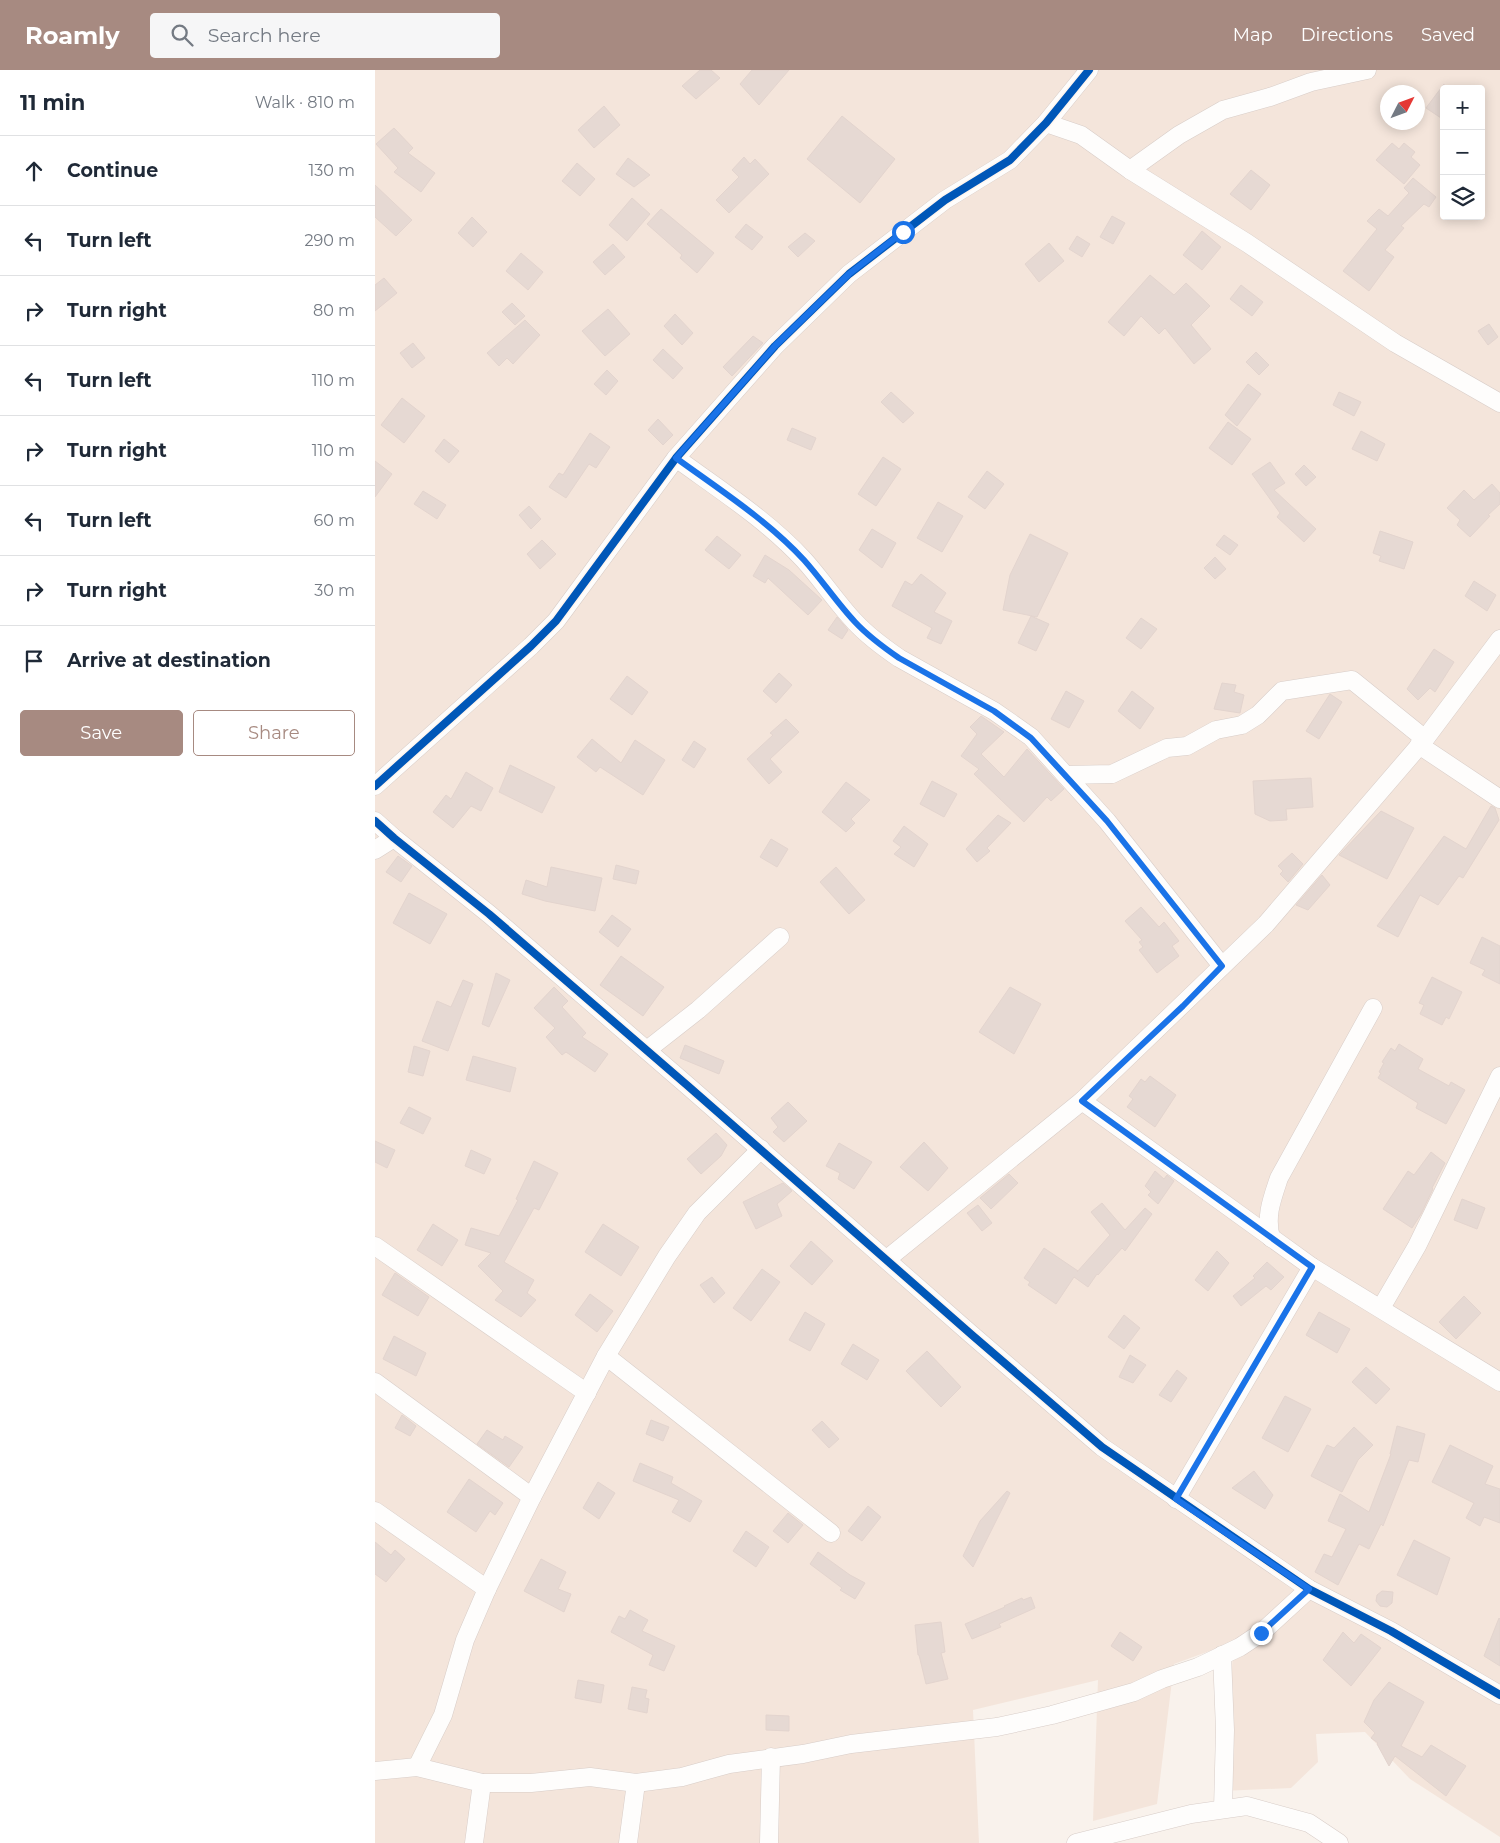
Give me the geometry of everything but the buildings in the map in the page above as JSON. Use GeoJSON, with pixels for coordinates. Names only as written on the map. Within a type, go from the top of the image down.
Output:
{"type":"FeatureCollection","features":[{"type":"Feature","properties":{"kind":"street"},"geometry":{"type":"LineString","coordinates":[[375,786],[531,646],[556,621],[676,458],[775,346],[849,274],[945,200],[1011,160],[1046,122],[1089,70]]}},
{"type":"Feature","properties":{"kind":"street"},"geometry":{"type":"LineString","coordinates":[[1130,170],[1179,134],[1223,110],[1269,97],[1311,82],[1367,70]]}},
{"type":"Feature","properties":{"kind":"street"},"geometry":{"type":"LineString","coordinates":[[1046,122],[1081,135],[1130,170],[1247,243],[1395,343],[1500,403]]}},
{"type":"Feature","properties":{"kind":"street"},"geometry":{"type":"LineString","coordinates":[[676,458],[749,511],[784,541],[804,560],[855,622],[884,648],[994,711],[1031,738],[1107,821],[1222,966]]}},
{"type":"Feature","properties":{"kind":"street"},"geometry":{"type":"LineString","coordinates":[[887,1259],[1082,1101],[1183,1006],[1266,924],[1422,742],[1500,639]]}},
{"type":"Feature","properties":{"kind":"street"},"geometry":{"type":"LineString","coordinates":[[1066,775],[1112,774],[1167,748],[1187,746],[1216,730],[1242,725],[1258,714],[1282,691],[1352,680],[1422,742],[1500,799]]}},
{"type":"Feature","properties":{"kind":"street"},"geometry":{"type":"LineString","coordinates":[[375,821],[393,838],[489,914],[647,1050],[1102,1447],[1309,1589],[1391,1631],[1500,1695]]}},
{"type":"Feature","properties":{"kind":"street"},"geometry":{"type":"LineString","coordinates":[[375,850],[393,838]]}},
{"type":"Feature","properties":{"kind":"street"},"geometry":{"type":"LineString","coordinates":[[647,1050],[698,1010],[780,937]]}},
{"type":"Feature","properties":{"kind":"street"},"geometry":{"type":"LineString","coordinates":[[1271,1238],[1267,1224],[1270,1204],[1279,1178],[1373,1008]]}},
{"type":"Feature","properties":{"kind":"street"},"geometry":{"type":"LineString","coordinates":[[1381,1308],[1417,1246],[1446,1183],[1500,1076]]}},
{"type":"Feature","properties":{"kind":"street"},"geometry":{"type":"LineString","coordinates":[[1082,1101],[1312,1267],[1500,1382]]}},
{"type":"Feature","properties":{"kind":"street"},"geometry":{"type":"LineString","coordinates":[[417,1766],[443,1715],[465,1640],[487,1590],[532,1497],[606,1356],[667,1256],[697,1213],[761,1149]]}},
{"type":"Feature","properties":{"kind":"street"},"geometry":{"type":"LineString","coordinates":[[375,1246],[587,1393]]}},
{"type":"Feature","properties":{"kind":"street"},"geometry":{"type":"LineString","coordinates":[[1176,1499],[1312,1267]]}},
{"type":"Feature","properties":{"kind":"street"},"geometry":{"type":"LineString","coordinates":[[606,1356],[831,1533]]}},
{"type":"Feature","properties":{"kind":"street"},"geometry":{"type":"LineString","coordinates":[[375,1382],[532,1497]]}},
{"type":"Feature","properties":{"kind":"street"},"geometry":{"type":"LineString","coordinates":[[375,1511],[487,1590]]}},
{"type":"Feature","properties":{"kind":"street"},"geometry":{"type":"LineString","coordinates":[[375,1771],[417,1766],[482,1784],[531,1783],[590,1777],[636,1783],[682,1777],[729,1764],[803,1754],[851,1744],[997,1727],[1052,1715],[1134,1692],[1162,1679],[1198,1667],[1240,1647],[1261,1633],[1309,1589]]}},
{"type":"Feature","properties":{"kind":"street"},"geometry":{"type":"LineString","coordinates":[[1222,1655],[1225,1730],[1223,1809]]}},
{"type":"Feature","properties":{"kind":"street"},"geometry":{"type":"LineString","coordinates":[[769,1843],[771,1758]]}},
{"type":"Feature","properties":{"kind":"street"},"geometry":{"type":"LineString","coordinates":[[628,1843],[636,1783]]}},
{"type":"Feature","properties":{"kind":"street"},"geometry":{"type":"LineString","coordinates":[[474,1843],[482,1784]]}},
{"type":"Feature","properties":{"kind":"street"},"geometry":{"type":"LineString","coordinates":[[1076,1843],[1191,1814],[1247,1806],[1309,1823],[1339,1843]]}},
{"type":"Feature","properties":{"kind":"shaded area"},"geometry":{"type":"Polygon","coordinates":[[[375,70],[1500,70],[1500,1837],[1410,1779],[1365,1732],[1316,1734],[1318,1762],[1291,1788],[1222,1791],[1234,1642],[1174,1664],[1157,1804],[1093,1821],[1098,1680],[973,1710],[979,1843],[375,1843],[375,70]]]}},
{"type":"Feature","properties":{"kind":"cycle path"},"geometry":{"type":"LineString","coordinates":[[375,786],[531,646],[556,621],[676,458],[775,346],[849,274],[945,200],[1010,160],[1046,123],[1089,70]]}},
{"type":"Feature","properties":{"kind":"cycle path"},"geometry":{"type":"LineString","coordinates":[[375,821],[489,914],[1102,1447],[1309,1589],[1391,1631],[1500,1695]]}},
{"type":"Feature","properties":{"kind":"route"},"geometry":{"type":"LineString","coordinates":[[903,232],[849,274],[775,346],[676,458],[749,511],[784,541],[804,560],[855,622],[884,648],[994,711],[1031,738],[1107,821],[1222,966],[1183,1006],[1082,1101],[1312,1267],[1176,1499],[1309,1589],[1261,1633]]}}]}
